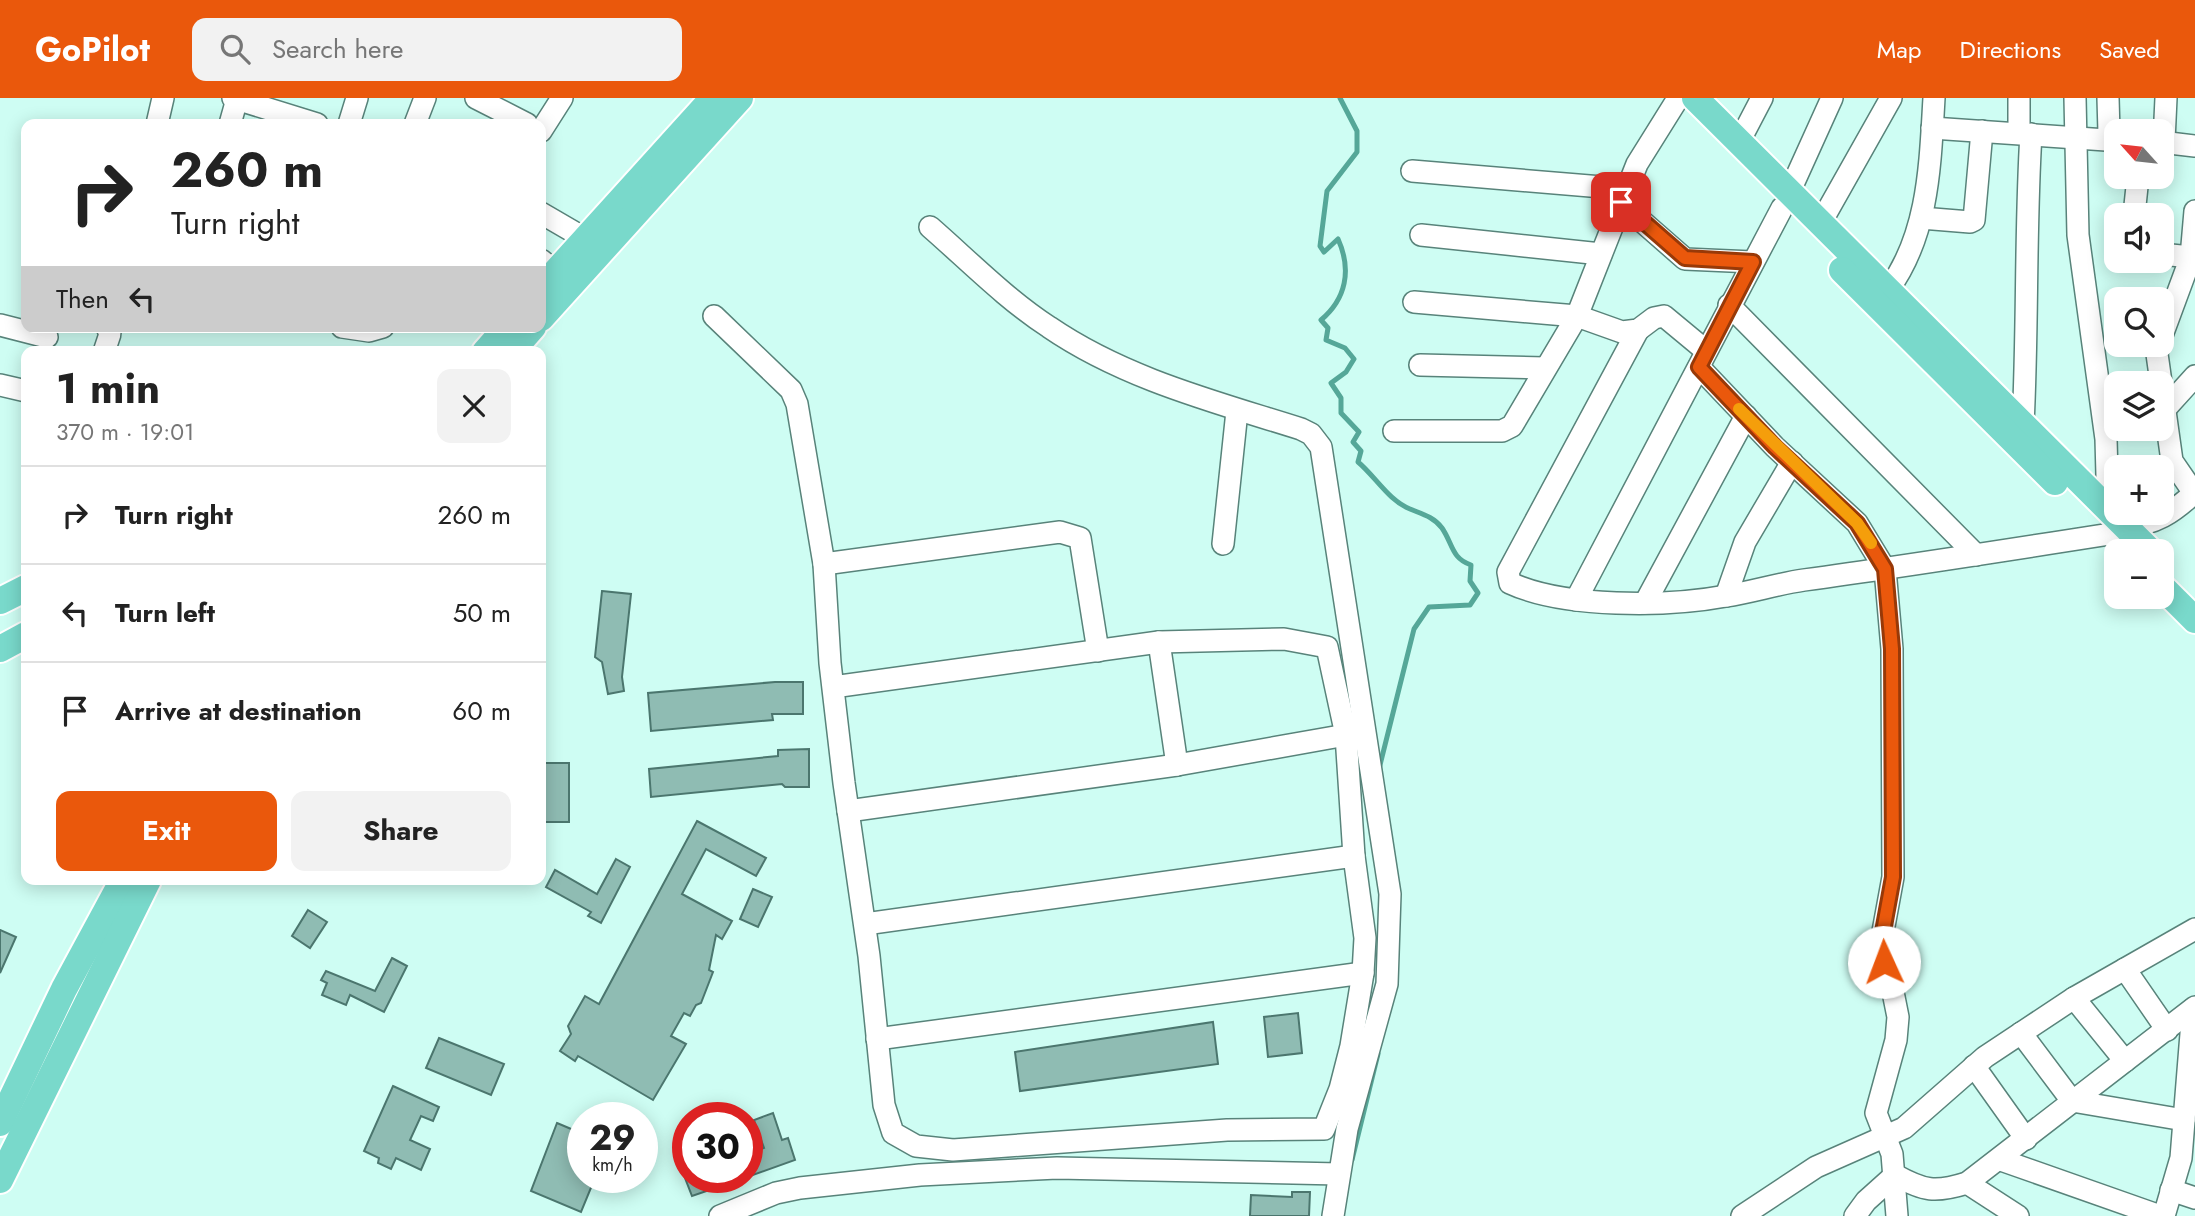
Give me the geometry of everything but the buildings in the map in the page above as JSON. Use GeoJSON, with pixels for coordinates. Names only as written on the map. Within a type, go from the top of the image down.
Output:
{"type":"FeatureCollection","features":[{"type":"Feature","properties":{"kind":"main road"},"geometry":{"type":"LineString","coordinates":[[546,311],[713,98]]}},
{"type":"Feature","properties":{"kind":"main road"},"geometry":{"type":"LineString","coordinates":[[546,273],[584,238],[616,219],[740,98]]}},
{"type":"Feature","properties":{"kind":"main road"},"geometry":{"type":"LineString","coordinates":[[1682,99],[1739,142],[1785,201],[1820,224],[2023,424],[2117,531]]}},
{"type":"Feature","properties":{"kind":"main road"},"geometry":{"type":"LineString","coordinates":[[1682,99],[2117,531]]}},
{"type":"Feature","properties":{"kind":"main road"},"geometry":{"type":"LineString","coordinates":[[516,346],[527,333]]}},
{"type":"Feature","properties":{"kind":"main road"},"geometry":{"type":"LineString","coordinates":[[2174,575],[2195,595]]}},
{"type":"Feature","properties":{"kind":"main road"},"geometry":{"type":"LineString","coordinates":[[0,601],[21,591]]}},
{"type":"Feature","properties":{"kind":"main road"},"geometry":{"type":"LineString","coordinates":[[2174,599],[2195,620]]}},
{"type":"Feature","properties":{"kind":"main road"},"geometry":{"type":"LineString","coordinates":[[0,649],[21,638]]}},
{"type":"Feature","properties":{"kind":"main road"},"geometry":{"type":"LineString","coordinates":[[0,1123],[64,989],[120,885]]}},
{"type":"Feature","properties":{"kind":"main road"},"geometry":{"type":"LineString","coordinates":[[0,1180],[146,885]]}},
{"type":"Feature","properties":{"kind":"street"},"geometry":{"type":"LineString","coordinates":[[158,119],[163,98]]}},
{"type":"Feature","properties":{"kind":"street"},"geometry":{"type":"LineString","coordinates":[[351,119],[357,98]]}},
{"type":"Feature","properties":{"kind":"street"},"geometry":{"type":"LineString","coordinates":[[417,119],[426,98]]}},
{"type":"Feature","properties":{"kind":"street"},"geometry":{"type":"LineString","coordinates":[[476,98],[517,119]]}},
{"type":"Feature","properties":{"kind":"street"},"geometry":{"type":"LineString","coordinates":[[546,123],[562,98]]}},
{"type":"Feature","properties":{"kind":"street"},"geometry":{"type":"LineString","coordinates":[[1739,142],[1762,98]]}},
{"type":"Feature","properties":{"kind":"street"},"geometry":{"type":"LineString","coordinates":[[1576,600],[1785,201],[1832,98]]}},
{"type":"Feature","properties":{"kind":"street"},"geometry":{"type":"LineString","coordinates":[[1820,224],[1891,98]]}},
{"type":"Feature","properties":{"kind":"street"},"geometry":{"type":"LineString","coordinates":[[1888,290],[1904,268],[1921,218],[1927,190],[1934,98]]}},
{"type":"Feature","properties":{"kind":"street"},"geometry":{"type":"LineString","coordinates":[[2019,98],[2025,133],[2027,197],[2028,324],[2023,424]]}},
{"type":"Feature","properties":{"kind":"street"},"geometry":{"type":"LineString","coordinates":[[2075,98],[2078,235],[2117,531]]}},
{"type":"Feature","properties":{"kind":"street"},"geometry":{"type":"LineString","coordinates":[[1932,128],[2106,140],[2108,98]]}},
{"type":"Feature","properties":{"kind":"street"},"geometry":{"type":"LineString","coordinates":[[2164,119],[2166,98]]}},
{"type":"Feature","properties":{"kind":"street"},"geometry":{"type":"LineString","coordinates":[[231,119],[235,99],[289,106],[308,119]]}},
{"type":"Feature","properties":{"kind":"street"},"geometry":{"type":"LineString","coordinates":[[1394,431],[1507,430],[1577,316],[1649,139],[1682,99]]}},
{"type":"Feature","properties":{"kind":"street"},"geometry":{"type":"LineString","coordinates":[[1921,218],[1970,222],[1974,220],[1982,131]]}},
{"type":"Feature","properties":{"kind":"street"},"geometry":{"type":"LineString","coordinates":[[2174,143],[2195,146]]}},
{"type":"Feature","properties":{"kind":"street"},"geometry":{"type":"LineString","coordinates":[[1412,171],[1624,196],[1685,258],[1753,262]]}},
{"type":"Feature","properties":{"kind":"street"},"geometry":{"type":"LineString","coordinates":[[2174,303],[2191,257],[2195,211]]}},
{"type":"Feature","properties":{"kind":"street"},"geometry":{"type":"LineString","coordinates":[[546,216],[584,238]]}},
{"type":"Feature","properties":{"kind":"street"},"geometry":{"type":"LineString","coordinates":[[930,227],[1050,328],[1089,351],[1160,383],[1237,411],[1301,429],[1311,434],[1321,447],[1390,894],[1387,984],[1347,1129],[1333,1216]]}},
{"type":"Feature","properties":{"kind":"street"},"geometry":{"type":"LineString","coordinates":[[1420,234],[1601,254]]}},
{"type":"Feature","properties":{"kind":"street"},"geometry":{"type":"LineString","coordinates":[[2174,255],[2191,257]]}},
{"type":"Feature","properties":{"kind":"street"},"geometry":{"type":"LineString","coordinates":[[1414,302],[1577,316],[1622,332],[1638,330]]}},
{"type":"Feature","properties":{"kind":"street"},"geometry":{"type":"LineString","coordinates":[[1729,305],[1976,555]]}},
{"type":"Feature","properties":{"kind":"street"},"geometry":{"type":"LineString","coordinates":[[713,316],[791,390],[797,404],[824,565],[833,687],[848,811],[865,924],[884,1105],[893,1133],[903,1141],[933,1150],[1227,1130],[1324,1129],[1340,1089],[1363,973],[1365,938],[1354,856],[1346,735],[1327,647],[1284,639],[1159,642],[833,687]]}},
{"type":"Feature","properties":{"kind":"street"},"geometry":{"type":"LineString","coordinates":[[1897,1216],[1892,1154],[1883,1137],[1877,1107],[1896,1040],[1898,1017],[1882,937],[1893,877],[1892,649],[1885,569],[1857,523],[1746,416],[1702,358],[1664,316],[1654,317],[1638,330],[1508,572],[1510,583],[1528,591],[1576,600],[1670,604],[1726,597],[1790,582],[1885,569],[1976,555],[2117,531],[2163,518],[2195,493],[2172,461],[2170,441]]}},
{"type":"Feature","properties":{"kind":"street"},"geometry":{"type":"LineString","coordinates":[[0,325],[21,331]]}},
{"type":"Feature","properties":{"kind":"street"},"geometry":{"type":"LineString","coordinates":[[27,333],[47,339]]}},
{"type":"Feature","properties":{"kind":"street"},"geometry":{"type":"LineString","coordinates":[[1420,365],[1545,368]]}},
{"type":"Feature","properties":{"kind":"street"},"geometry":{"type":"LineString","coordinates":[[2174,399],[2195,376]]}},
{"type":"Feature","properties":{"kind":"street"},"geometry":{"type":"LineString","coordinates":[[0,385],[21,390]]}},
{"type":"Feature","properties":{"kind":"street"},"geometry":{"type":"LineString","coordinates":[[1223,544],[1237,411]]}},
{"type":"Feature","properties":{"kind":"street"},"geometry":{"type":"LineString","coordinates":[[1645,603],[1746,416]]}},
{"type":"Feature","properties":{"kind":"street"},"geometry":{"type":"LineString","coordinates":[[1726,597],[1745,542],[1792,462]]}},
{"type":"Feature","properties":{"kind":"street"},"geometry":{"type":"LineString","coordinates":[[824,565],[1060,533],[1072,534],[1080,538],[1098,651]]}},
{"type":"Feature","properties":{"kind":"street"},"geometry":{"type":"LineString","coordinates":[[1159,642],[1177,765]]}},
{"type":"Feature","properties":{"kind":"street"},"geometry":{"type":"LineString","coordinates":[[848,811],[1177,765],[1346,735]]}},
{"type":"Feature","properties":{"kind":"street"},"geometry":{"type":"LineString","coordinates":[[865,924],[1354,856]]}},
{"type":"Feature","properties":{"kind":"street"},"geometry":{"type":"LineString","coordinates":[[1742,1216],[1816,1167],[1904,1128],[1974,1066],[2021,1033],[2074,998],[2195,929]]}},
{"type":"Feature","properties":{"kind":"street"},"geometry":{"type":"LineString","coordinates":[[2124,969],[2167,1030]]}},
{"type":"Feature","properties":{"kind":"street"},"geometry":{"type":"LineString","coordinates":[[877,1039],[1363,973]]}},
{"type":"Feature","properties":{"kind":"street"},"geometry":{"type":"LineString","coordinates":[[2074,998],[2125,1061]]}},
{"type":"Feature","properties":{"kind":"street"},"geometry":{"type":"LineString","coordinates":[[1895,1175],[1930,1190],[1945,1190],[1967,1183],[2001,1160],[2072,1101],[2194,1008]]}},
{"type":"Feature","properties":{"kind":"street"},"geometry":{"type":"LineString","coordinates":[[2001,1160],[2162,1216],[2181,1158],[2194,1008]]}},
{"type":"Feature","properties":{"kind":"street"},"geometry":{"type":"LineString","coordinates":[[2021,1033],[2072,1101],[2184,1120]]}},
{"type":"Feature","properties":{"kind":"street"},"geometry":{"type":"LineString","coordinates":[[1974,1066],[2026,1139]]}},
{"type":"Feature","properties":{"kind":"street"},"geometry":{"type":"LineString","coordinates":[[719,1216],[762,1207],[833,1182],[1057,1168],[1339,1174]]}},
{"type":"Feature","properties":{"kind":"street"},"geometry":{"type":"LineString","coordinates":[[1855,1216],[1866,1200],[1895,1175]]}},
{"type":"Feature","properties":{"kind":"street"},"geometry":{"type":"LineString","coordinates":[[1967,1183],[1992,1209],[2018,1216]]}},
{"type":"Feature","properties":{"kind":"street"},"geometry":{"type":"LineString","coordinates":[[2171,1191],[2195,1198]]}},
{"type":"Feature","properties":{"kind":"waterway"},"geometry":{"type":"LineString","coordinates":[[1340,98],[1357,131],[1357,152],[1327,191],[1320,246],[1324,252],[1338,239],[1345,262],[1345,273],[1336,303],[1321,320],[1328,328],[1326,340],[1345,348],[1354,359],[1346,372],[1331,383],[1341,398],[1341,413],[1359,432],[1353,442],[1361,451],[1358,462],[1395,500],[1439,524],[1456,554],[1471,565],[1470,581],[1478,593],[1470,605],[1429,607],[1414,629],[1379,769]]}},
{"type":"Feature","properties":{"kind":"waterway"},"geometry":{"type":"LineString","coordinates":[[1352,1160],[1378,1054]]}},
{"type":"Feature","properties":{"kind":"slow traffic"},"geometry":{"type":"LineString","coordinates":[[1739,409],[1775,447],[1857,523],[1871,543]]}},
{"type":"Feature","properties":{"kind":"route"},"geometry":{"type":"LineString","coordinates":[[1621,202],[1685,258],[1708,262],[1753,262],[1705,350],[1699,367],[1775,447],[1857,523],[1885,569],[1892,649],[1893,877],[1882,937],[1884,962]]}}]}
